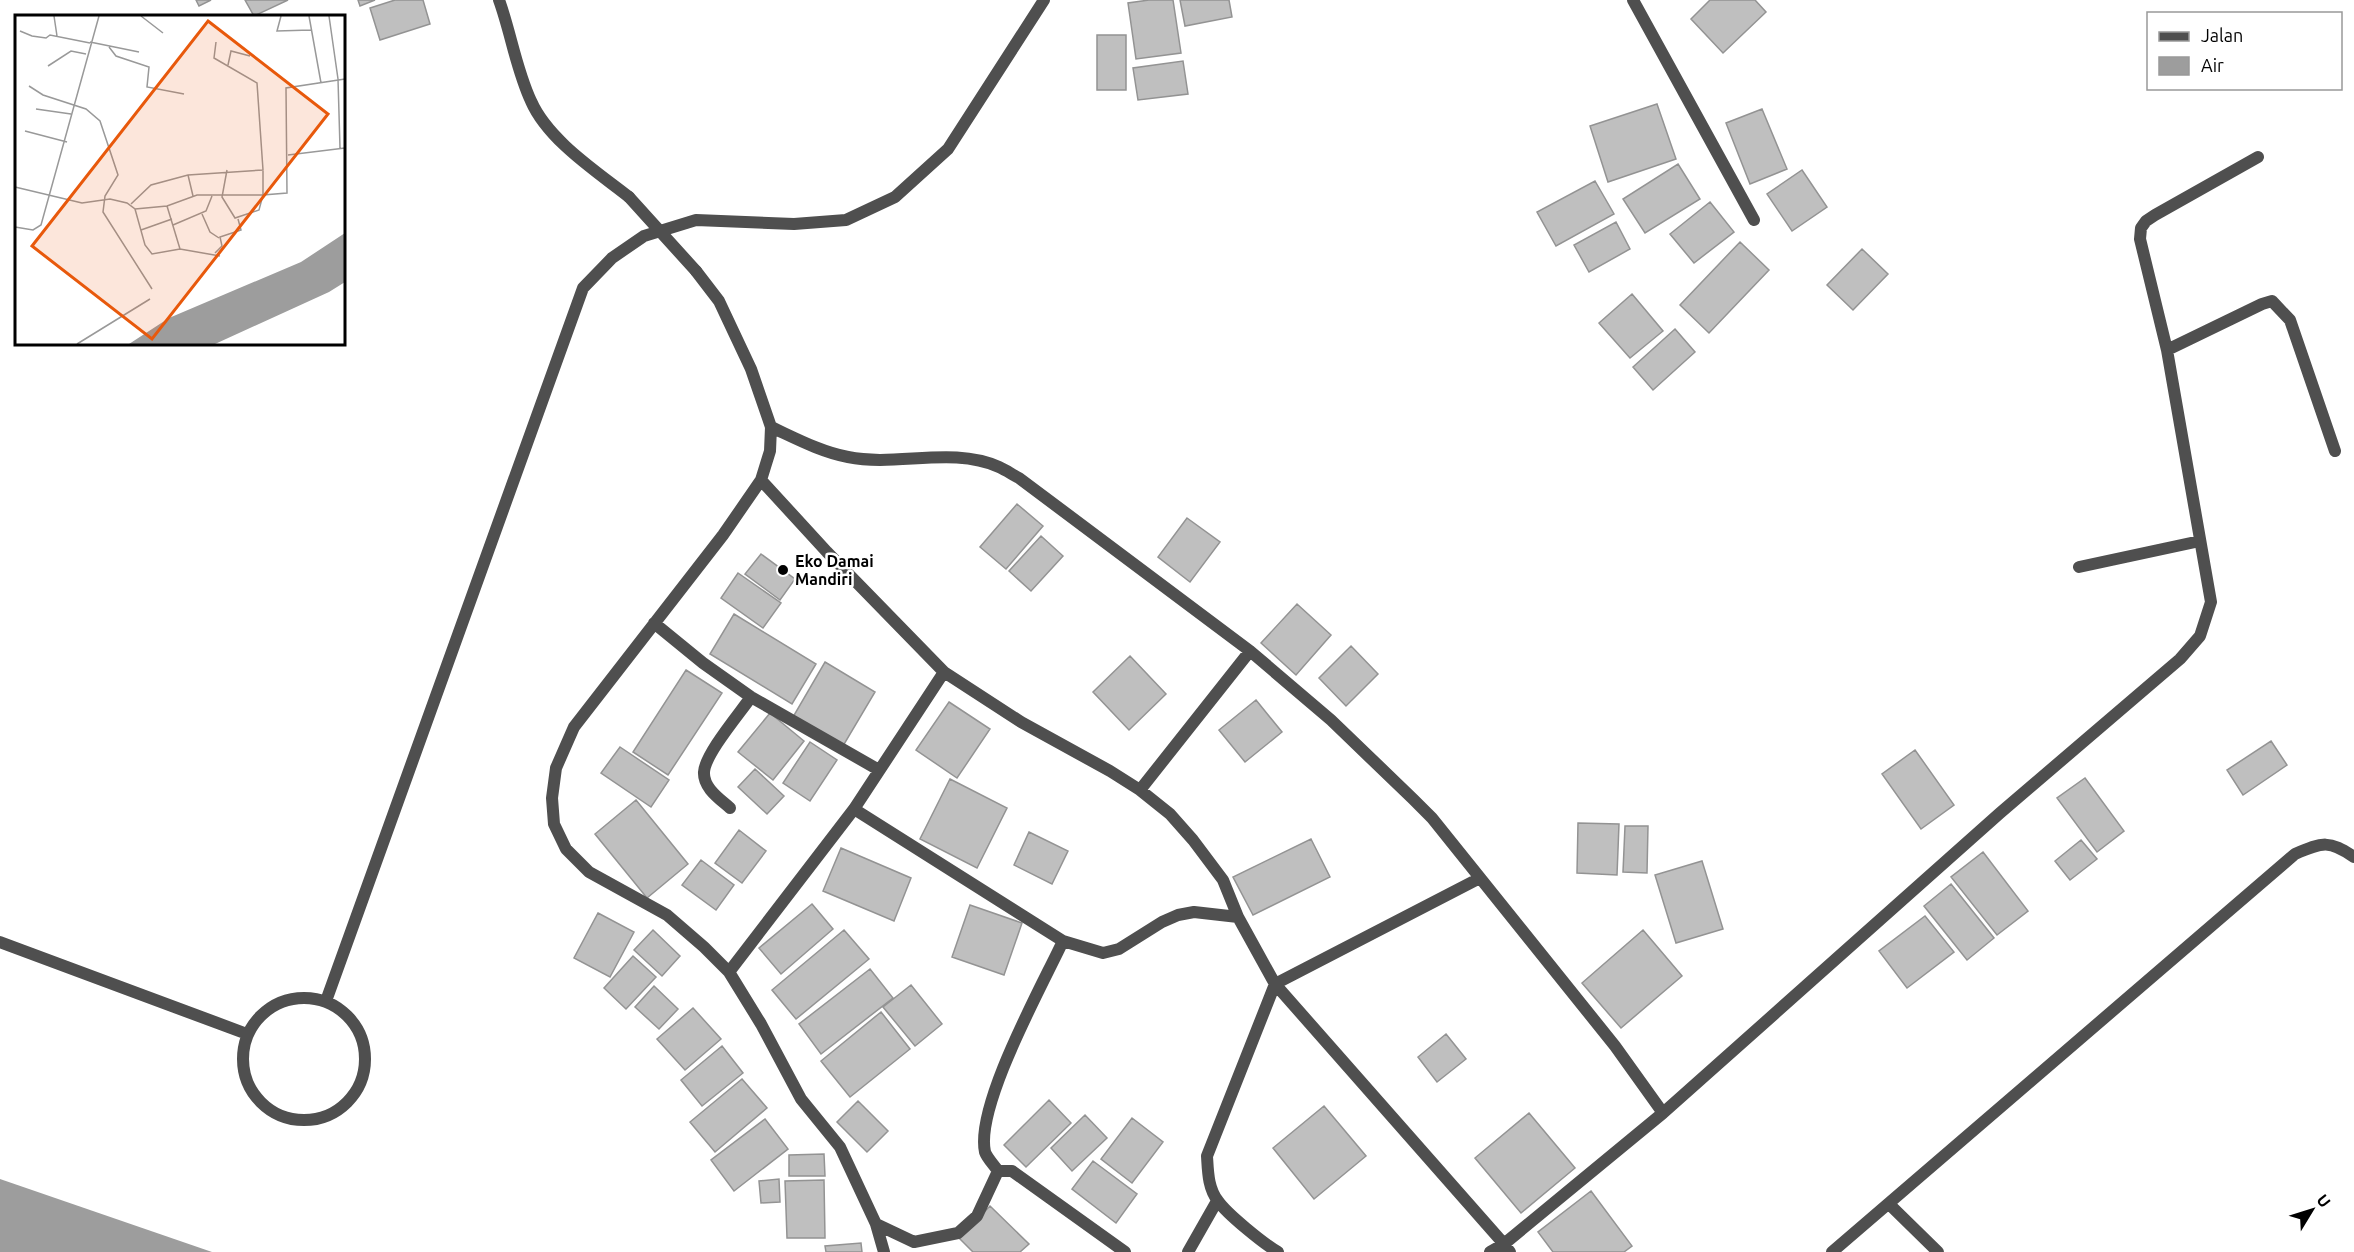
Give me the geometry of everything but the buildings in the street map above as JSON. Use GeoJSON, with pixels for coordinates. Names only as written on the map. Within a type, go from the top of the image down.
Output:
{"type":"FeatureCollection","features":[{"type":"Feature","properties":{"kind":"street"},"geometry":{"type":"LineString","coordinates":[[499,0],[511,32],[531,103],[545,124],[579,158],[628,197],[696,271],[719,301],[751,369],[771,427],[770,451],[761,480],[723,536],[574,727],[556,768],[552,798],[554,824],[566,849],[589,872],[667,915],[729,972],[761,1024],[801,1099],[840,1147],[876,1224],[884,1252]]}},
{"type":"Feature","properties":{"kind":"street"},"geometry":{"type":"LineString","coordinates":[[326,1001],[583,288],[612,258],[644,236],[696,220],[794,224],[846,220],[895,197],[948,148],[1044,0]]}},
{"type":"Feature","properties":{"kind":"street"},"geometry":{"type":"LineString","coordinates":[[1634,0],[1754,220]]}},
{"type":"Feature","properties":{"kind":"street"},"geometry":{"type":"LineString","coordinates":[[1490,1252],[1507,1248],[1663,1113],[2000,813],[2180,660],[2200,636],[2211,602],[2167,350],[2140,239],[2141,228],[2155,215],[2258,157]]}},
{"type":"Feature","properties":{"kind":"street"},"geometry":{"type":"LineString","coordinates":[[2167,350],[2272,301],[2290,320],[2335,451]]}},
{"type":"Feature","properties":{"kind":"street"},"geometry":{"type":"LineString","coordinates":[[771,427],[814,446],[847,457],[876,460],[949,458],[999,466],[1019,478],[1250,651],[1331,720],[1432,818],[1615,1046],[1663,1113]]}},
{"type":"Feature","properties":{"kind":"street"},"geometry":{"type":"LineString","coordinates":[[761,480],[944,672],[1021,722],[1110,771],[1140,790],[1170,814],[1223,880],[1238,917],[1275,984],[1507,1248]]}},
{"type":"Feature","properties":{"kind":"street"},"geometry":{"type":"LineString","coordinates":[[2079,567],[2200,542]]}},
{"type":"Feature","properties":{"kind":"street"},"geometry":{"type":"LineString","coordinates":[[654,623],[703,663],[751,697],[879,770]]}},
{"type":"Feature","properties":{"kind":"street"},"geometry":{"type":"LineString","coordinates":[[1140,790],[1250,651]]}},
{"type":"Feature","properties":{"kind":"street"},"geometry":{"type":"LineString","coordinates":[[729,972],[854,809],[944,672]]}},
{"type":"Feature","properties":{"kind":"street"},"geometry":{"type":"LineString","coordinates":[[730,808],[708,786],[704,772],[715,748],[751,697]]}},
{"type":"Feature","properties":{"kind":"street"},"geometry":{"type":"LineString","coordinates":[[854,809],[1063,941],[1103,953],[1119,949],[1162,922],[1178,915],[1194,912],[1238,917]]}},
{"type":"Feature","properties":{"kind":"street"},"geometry":{"type":"LineString","coordinates":[[1832,1252],[2295,854],[2315,845],[2335,844],[2354,857]]}},
{"type":"Feature","properties":{"kind":"street"},"geometry":{"type":"LineString","coordinates":[[1278,1252],[1217,1201],[1209,1181],[1207,1156],[1275,984],[1480,878]]}},
{"type":"Feature","properties":{"kind":"street"},"geometry":{"type":"LineString","coordinates":[[998,1171],[986,1154],[985,1140],[995,1087],[1063,941]]}},
{"type":"Feature","properties":{"kind":"street"},"geometry":{"type":"LineString","coordinates":[[0,942],[247,1034]]}},
{"type":"Feature","properties":{"kind":"street"},"geometry":{"type":"LineString","coordinates":[[303,997],[326,1001],[352,1020],[366,1049],[362,1082],[343,1108],[314,1120],[281,1116],[255,1097],[243,1067],[247,1034],[260,1015],[280,1002],[303,997]]}},
{"type":"Feature","properties":{"kind":"street"},"geometry":{"type":"LineString","coordinates":[[876,1224],[914,1242],[958,1233],[977,1216],[998,1171]]}},
{"type":"Feature","properties":{"kind":"street"},"geometry":{"type":"LineString","coordinates":[[998,1171],[1012,1171],[1125,1252]]}},
{"type":"Feature","properties":{"kind":"street"},"geometry":{"type":"LineString","coordinates":[[1188,1252],[1217,1201]]}},
{"type":"Feature","properties":{"kind":"street"},"geometry":{"type":"LineString","coordinates":[[1889,1204],[1938,1252]]}},
{"type":"Feature","properties":{"kind":"water"},"geometry":{"type":"Polygon","coordinates":[[[0,1179],[212,1252],[0,1252],[0,1179]]]}},
{"type":"Feature","properties":{"kind":"place","name":"Eko Damai Mandiri"},"geometry":{"type":"Point","coordinates":[783,570]}}]}
